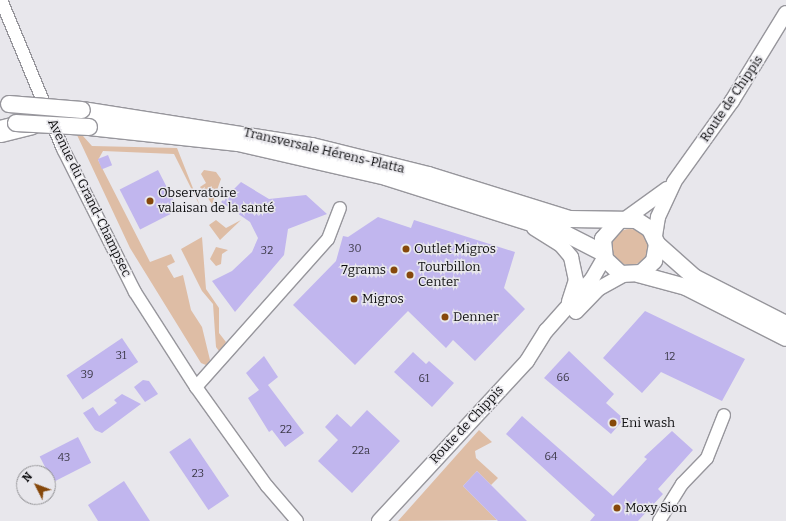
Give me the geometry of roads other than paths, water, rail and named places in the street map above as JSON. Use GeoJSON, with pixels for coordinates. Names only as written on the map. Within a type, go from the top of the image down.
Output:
{"type":"FeatureCollection","features":[{"type":"Feature","properties":{"kind":"main road","name":"Transversale Hérens-Platta"},"geometry":{"type":"LineString","coordinates":[[5,104],[82,110],[312,146],[428,176],[569,219],[621,221]]}},
{"type":"Feature","properties":{"kind":"main road","name":"Transversale Hérens-Platta"},"geometry":{"type":"LineString","coordinates":[[13,125],[89,127],[272,150],[386,177],[566,234],[603,255]]}},
{"type":"Feature","properties":{"kind":"main road"},"geometry":{"type":"LineString","coordinates":[[786,324],[694,277],[656,240],[642,222],[621,221],[605,235],[603,255],[612,269],[686,287],[786,338]]}},
{"type":"Feature","properties":{"kind":"main road"},"geometry":{"type":"LineString","coordinates":[[631,274],[654,261],[656,240]]}},
{"type":"Feature","properties":{"kind":"street","name":"Avenue du Grand-Champsec"},"geometry":{"type":"LineString","coordinates":[[1,0],[63,149],[106,240],[196,387],[266,486],[297,521]]}},
{"type":"Feature","properties":{"kind":"street","name":"Route de Chippis"},"geometry":{"type":"LineString","coordinates":[[656,240],[658,217],[674,182],[732,101],[786,13]]}},
{"type":"Feature","properties":{"kind":"street","name":"Route de Chippis"},"geometry":{"type":"LineString","coordinates":[[621,221],[648,206],[674,182]]}},
{"type":"Feature","properties":{"kind":"street"},"geometry":{"type":"LineString","coordinates":[[196,387],[328,239],[340,208]]}},
{"type":"Feature","properties":{"kind":"street"},"geometry":{"type":"LineString","coordinates":[[525,222],[560,245],[571,257],[576,280],[569,306]]}},
{"type":"Feature","properties":{"kind":"street","name":"Route de Chippis"},"geometry":{"type":"LineString","coordinates":[[527,361],[569,306],[592,279],[603,255]]}},
{"type":"Feature","properties":{"kind":"street","name":"Route de Chippis"},"geometry":{"type":"LineString","coordinates":[[379,521],[527,361],[593,294],[631,274]]}},
{"type":"Feature","properties":{"kind":"street"},"geometry":{"type":"LineString","coordinates":[[659,521],[682,484],[707,458],[724,415]]}},
{"type":"Feature","properties":{"kind":"street","name":"Route de Chippis"},"geometry":{"type":"LineString","coordinates":[[368,521],[408,488]]}},
{"type":"Feature","properties":{"kind":"place","name":"Observatoire valaisan de la santé"},"geometry":{"type":"Point","coordinates":[150,201]}},
{"type":"Feature","properties":{"kind":"place","name":"Outlet Migros"},"geometry":{"type":"Point","coordinates":[406,249]}},
{"type":"Feature","properties":{"kind":"place","name":"7grams"},"geometry":{"type":"Point","coordinates":[394,270]}},
{"type":"Feature","properties":{"kind":"place","name":"Tourbillon Center"},"geometry":{"type":"Point","coordinates":[410,275]}},
{"type":"Feature","properties":{"kind":"place","name":"Migros"},"geometry":{"type":"Point","coordinates":[354,299]}},
{"type":"Feature","properties":{"kind":"place","name":"Denner"},"geometry":{"type":"Point","coordinates":[445,317]}},
{"type":"Feature","properties":{"kind":"place","name":"Eni wash"},"geometry":{"type":"Point","coordinates":[613,423]}},
{"type":"Feature","properties":{"kind":"place","name":"Moxy Sion"},"geometry":{"type":"Point","coordinates":[617,508]}}]}
